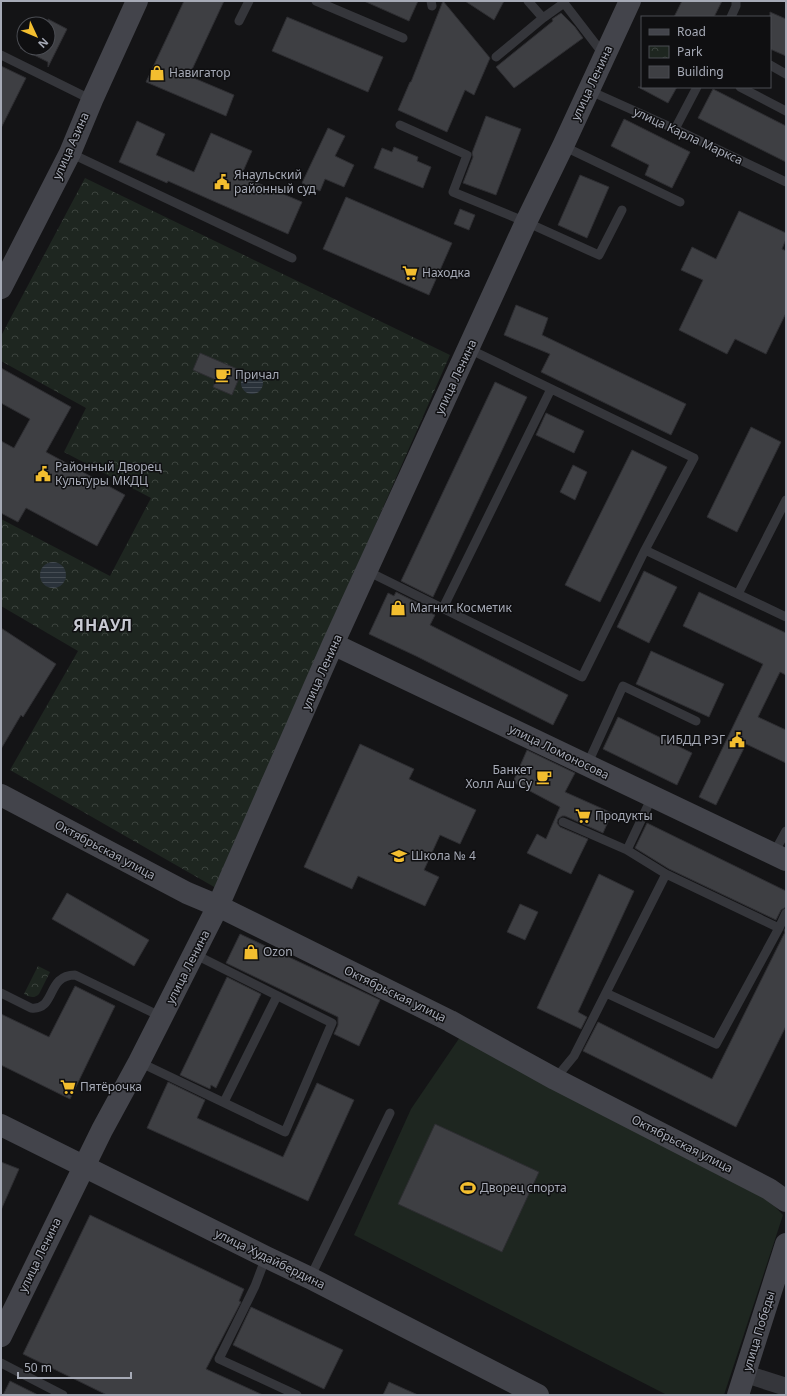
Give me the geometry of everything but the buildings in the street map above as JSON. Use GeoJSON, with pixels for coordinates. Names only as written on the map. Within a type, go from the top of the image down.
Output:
{"type":"FeatureCollection","features":[{"type":"Feature","properties":{"kind":"street","name":"улица Азина"},"geometry":{"type":"LineString","coordinates":[[1,288],[70,153],[92,100],[137,1]]}},
{"type":"Feature","properties":{"kind":"street","name":"улица Ленина"},"geometry":{"type":"LineString","coordinates":[[1,1336],[102,1130],[139,1062],[218,906],[333,644],[526,222],[630,1]]}},
{"type":"Feature","properties":{"kind":"street","name":"улица Ломоносова"},"geometry":{"type":"LineString","coordinates":[[333,644],[652,797],[780,856]]}},
{"type":"Feature","properties":{"kind":"street","name":"Октябрьская улица"},"geometry":{"type":"LineString","coordinates":[[1,794],[187,893],[218,906],[450,1021],[555,1078],[769,1189],[786,1201]]}},
{"type":"Feature","properties":{"kind":"street","name":"улица Худайбердина"},"geometry":{"type":"LineString","coordinates":[[1,1125],[310,1278],[538,1395]]}},
{"type":"Feature","properties":{"kind":"street","name":"улица Победы"},"geometry":{"type":"LineString","coordinates":[[738,1395],[746,1374],[786,1244]]}},
{"type":"Feature","properties":{"kind":"street"},"geometry":{"type":"LineString","coordinates":[[746,1374],[786,1387]]}},
{"type":"Feature","properties":{"kind":"lane"},"geometry":{"type":"LineString","coordinates":[[239,21],[249,1]]}},
{"type":"Feature","properties":{"kind":"lane"},"geometry":{"type":"LineString","coordinates":[[316,1],[403,38]]}},
{"type":"Feature","properties":{"kind":"lane"},"geometry":{"type":"LineString","coordinates":[[528,1],[543,18]]}},
{"type":"Feature","properties":{"kind":"lane"},"geometry":{"type":"LineString","coordinates":[[731,16],[736,6],[736,1]]}},
{"type":"Feature","properties":{"kind":"lane"},"geometry":{"type":"LineString","coordinates":[[496,57],[543,18],[564,3],[605,56]]}},
{"type":"Feature","properties":{"kind":"lane"},"geometry":{"type":"LineString","coordinates":[[1,55],[92,100]]}},
{"type":"Feature","properties":{"kind":"lane"},"geometry":{"type":"LineString","coordinates":[[771,66],[786,74]]}},
{"type":"Feature","properties":{"kind":"lane"},"geometry":{"type":"LineString","coordinates":[[675,129],[696,88]]}},
{"type":"Feature","properties":{"kind":"lane"},"geometry":{"type":"LineString","coordinates":[[742,88],[786,111]]}},
{"type":"Feature","properties":{"kind":"lane","name":"улица Карла Маркса"},"geometry":{"type":"LineString","coordinates":[[588,90],[675,129],[786,182]]}},
{"type":"Feature","properties":{"kind":"lane"},"geometry":{"type":"LineString","coordinates":[[400,125],[466,155],[453,192],[526,222],[599,255],[622,210]]}},
{"type":"Feature","properties":{"kind":"lane"},"geometry":{"type":"LineString","coordinates":[[563,146],[680,202]]}},
{"type":"Feature","properties":{"kind":"lane"},"geometry":{"type":"LineString","coordinates":[[70,153],[292,258]]}},
{"type":"Feature","properties":{"kind":"lane"},"geometry":{"type":"LineString","coordinates":[[367,571],[582,677],[645,550],[694,458],[469,349]]}},
{"type":"Feature","properties":{"kind":"lane"},"geometry":{"type":"LineString","coordinates":[[443,608],[551,389]]}},
{"type":"Feature","properties":{"kind":"lane"},"geometry":{"type":"LineString","coordinates":[[738,594],[786,500]]}},
{"type":"Feature","properties":{"kind":"lane"},"geometry":{"type":"LineString","coordinates":[[645,550],[786,617]]}},
{"type":"Feature","properties":{"kind":"lane"},"geometry":{"type":"LineString","coordinates":[[587,765],[623,686],[696,722]]}},
{"type":"Feature","properties":{"kind":"lane"},"geometry":{"type":"LineString","coordinates":[[627,850],[652,797]]}},
{"type":"Feature","properties":{"kind":"lane"},"geometry":{"type":"LineString","coordinates":[[563,822],[627,850],[666,874],[779,928]]}},
{"type":"Feature","properties":{"kind":"lane"},"geometry":{"type":"LineString","coordinates":[[780,856],[786,831]]}},
{"type":"Feature","properties":{"kind":"lane"},"geometry":{"type":"LineString","coordinates":[[555,1078],[574,1056],[666,874]]}},
{"type":"Feature","properties":{"kind":"lane"},"geometry":{"type":"LineString","coordinates":[[606,993],[716,1044],[786,913]]}},
{"type":"Feature","properties":{"kind":"lane"},"geometry":{"type":"LineString","coordinates":[[139,1062],[285,1132],[332,1023],[194,954]]}},
{"type":"Feature","properties":{"kind":"lane"},"geometry":{"type":"LineString","coordinates":[[1,993],[31,1008],[36,1008],[43,1005],[47,1001],[59,980],[66,976],[75,975],[162,1017]]}},
{"type":"Feature","properties":{"kind":"lane"},"geometry":{"type":"LineString","coordinates":[[224,1102],[277,996]]}},
{"type":"Feature","properties":{"kind":"lane"},"geometry":{"type":"LineString","coordinates":[[310,1278],[390,1113]]}},
{"type":"Feature","properties":{"kind":"lane"},"geometry":{"type":"LineString","coordinates":[[266,1257],[255,1286],[219,1359],[297,1395]]}},
{"type":"Feature","properties":{"kind":"lane"},"geometry":{"type":"LineString","coordinates":[[1,1363],[63,1395]]}},
{"type":"Feature","properties":{"kind":"green space"},"geometry":{"type":"Polygon","coordinates":[[[85,178],[450,355],[216,888],[10,770],[78,651],[1,606],[1,519],[110,576],[151,498],[64,452],[86,408],[1,361],[1,336],[85,178]]]}},
{"type":"Feature","properties":{"kind":"green space"},"geometry":{"type":"Polygon","coordinates":[[[38,966],[50,972],[39,994],[35,997],[30,997],[24,994],[38,966]]]}},
{"type":"Feature","properties":{"kind":"green space"},"geometry":{"type":"Polygon","coordinates":[[[460,1037],[764,1195],[783,1215],[724,1395],[667,1395],[354,1235],[411,1109],[460,1037]]]}},
{"type":"Feature","properties":{"kind":"shaded area"},"geometry":{"type":"Polygon","coordinates":[[[252,372],[260,375],[263,383],[260,391],[252,394],[244,391],[241,383],[244,375],[252,372]]]}},
{"type":"Feature","properties":{"kind":"shaded area"},"geometry":{"type":"Polygon","coordinates":[[[53,562],[62,566],[66,575],[62,584],[53,588],[44,584],[40,575],[44,566],[53,562]]]}},
{"type":"Feature","properties":{"kind":"place","name":"Навигатор"},"geometry":{"type":"Point","coordinates":[157,73]}},
{"type":"Feature","properties":{"kind":"place","name":"Янаульский районный суд"},"geometry":{"type":"Point","coordinates":[222,182]}},
{"type":"Feature","properties":{"kind":"place","name":"Находка"},"geometry":{"type":"Point","coordinates":[410,273]}},
{"type":"Feature","properties":{"kind":"place","name":"Причал"},"geometry":{"type":"Point","coordinates":[223,375]}},
{"type":"Feature","properties":{"kind":"place","name":"Районный Дворец Культуры МКДЦ"},"geometry":{"type":"Point","coordinates":[43,474]}},
{"type":"Feature","properties":{"kind":"place","name":"Магнит Косметик"},"geometry":{"type":"Point","coordinates":[398,608]}},
{"type":"Feature","properties":{"kind":"place","name":"ГИБДД РЭГ"},"geometry":{"type":"Point","coordinates":[737,740]}},
{"type":"Feature","properties":{"kind":"place","name":"Банкет Холл Аш Су"},"geometry":{"type":"Point","coordinates":[544,777]}},
{"type":"Feature","properties":{"kind":"place","name":"Продукты"},"geometry":{"type":"Point","coordinates":[583,816]}},
{"type":"Feature","properties":{"kind":"place","name":"Школа № 4"},"geometry":{"type":"Point","coordinates":[399,856]}},
{"type":"Feature","properties":{"kind":"place","name":"Ozon"},"geometry":{"type":"Point","coordinates":[251,952]}},
{"type":"Feature","properties":{"kind":"place","name":"Пятёрочка"},"geometry":{"type":"Point","coordinates":[68,1087]}},
{"type":"Feature","properties":{"kind":"place","name":"Дворец спорта"},"geometry":{"type":"Point","coordinates":[468,1188]}},
{"type":"Feature","properties":{"kind":"district","name":"ЯНАУЛ"},"geometry":{"type":"Point","coordinates":[103,625]}}]}
